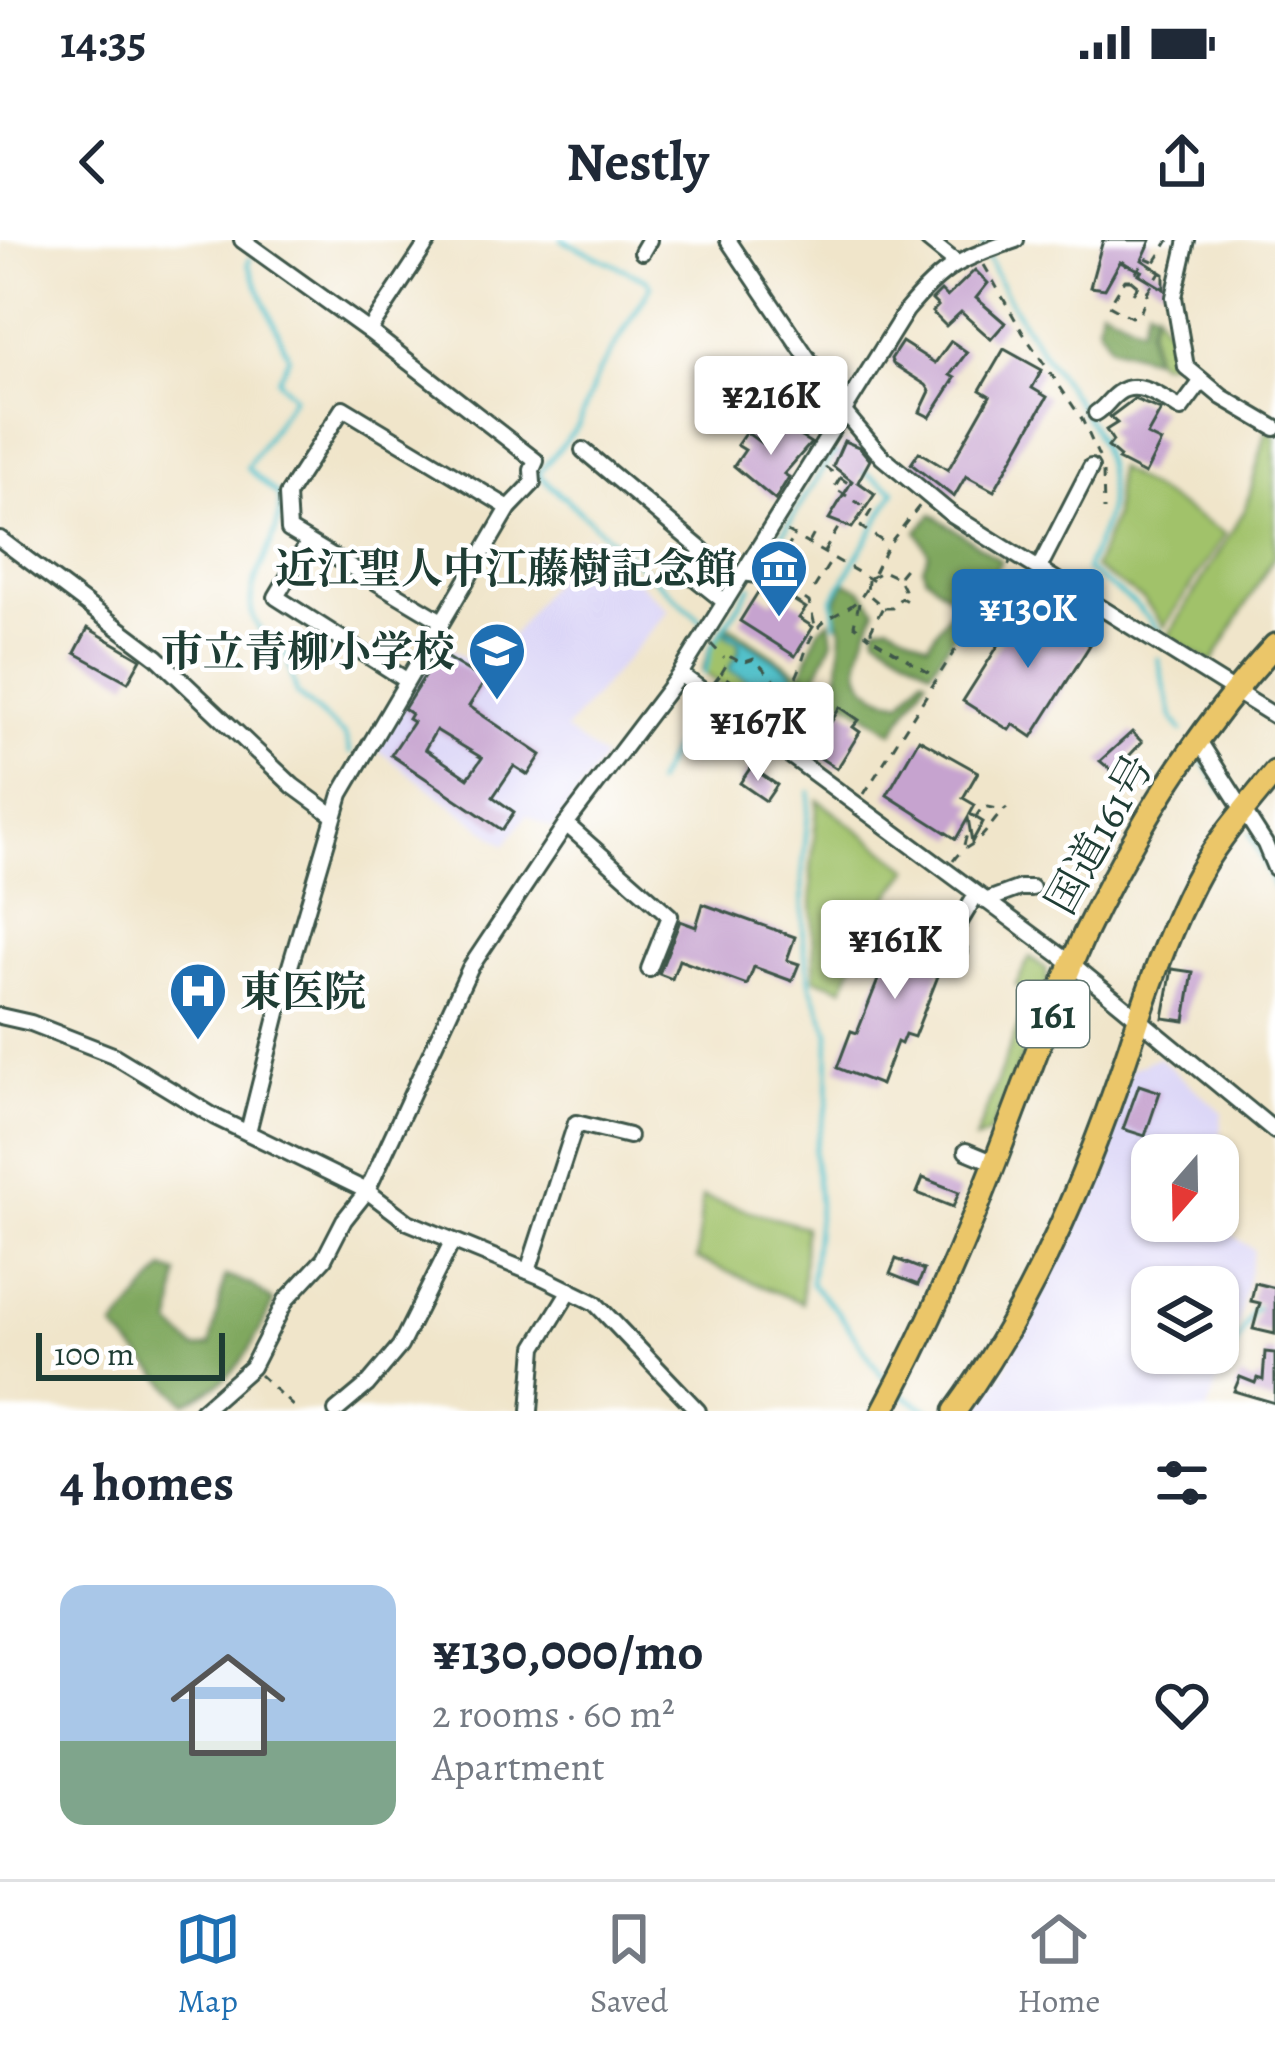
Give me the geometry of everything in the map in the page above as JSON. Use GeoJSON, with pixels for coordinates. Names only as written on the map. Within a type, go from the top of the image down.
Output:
{"type":"FeatureCollection","features":[{"type":"Feature","properties":{"kind":"highway","name":"国道161号"},"geometry":{"type":"LineString","coordinates":[[883,1411],[926,1328],[1072,964],[1139,829],[1235,691],[1275,645]]}},
{"type":"Feature","properties":{"kind":"highway","name":"161"},"geometry":{"type":"LineString","coordinates":[[955,1411],[1010,1328],[1043,1261],[1193,884],[1275,772]]}},
{"type":"Feature","properties":{"kind":"street"},"geometry":{"type":"LineString","coordinates":[[242,240],[536,461],[533,484],[508,508],[353,771],[334,816],[248,1132]]}},
{"type":"Feature","properties":{"kind":"street"},"geometry":{"type":"LineString","coordinates":[[369,331],[429,240]]}},
{"type":"Feature","properties":{"kind":"street"},"geometry":{"type":"LineString","coordinates":[[728,240],[844,412],[882,458],[952,515],[1275,716]]}},
{"type":"Feature","properties":{"kind":"street"},"geometry":{"type":"LineString","coordinates":[[928,240],[954,261]]}},
{"type":"Feature","properties":{"kind":"street"},"geometry":{"type":"LineString","coordinates":[[202,1411],[252,1367],[286,1300],[324,1259],[344,1220],[367,1191],[470,968],[566,824],[680,674],[909,300],[954,261],[1016,240]]}},
{"type":"Feature","properties":{"kind":"street"},"geometry":{"type":"LineString","coordinates":[[1187,240],[1174,297],[1186,367],[1201,382],[1275,428]]}},
{"type":"Feature","properties":{"kind":"street"},"geometry":{"type":"LineString","coordinates":[[1096,413],[1118,392],[1130,388],[1151,392],[1181,410],[1201,382]]}},
{"type":"Feature","properties":{"kind":"street"},"geometry":{"type":"LineString","coordinates":[[440,620],[290,530],[287,495],[343,408],[508,508]]}},
{"type":"Feature","properties":{"kind":"street"},"geometry":{"type":"LineString","coordinates":[[583,450],[702,550],[691,574],[724,602]]}},
{"type":"Feature","properties":{"kind":"street"},"geometry":{"type":"LineString","coordinates":[[1040,568],[1091,467]]}},
{"type":"Feature","properties":{"kind":"street"},"geometry":{"type":"LineString","coordinates":[[0,538],[157,657],[293,786],[334,816]]}},
{"type":"Feature","properties":{"kind":"street"},"geometry":{"type":"LineString","coordinates":[[308,542],[277,598],[406,680]]}},
{"type":"Feature","properties":{"kind":"street"},"geometry":{"type":"LineString","coordinates":[[743,573],[774,579]]}},
{"type":"Feature","properties":{"kind":"street"},"geometry":{"type":"LineString","coordinates":[[680,674],[1072,964],[1275,1131]]}},
{"type":"Feature","properties":{"kind":"street"},"geometry":{"type":"LineString","coordinates":[[1199,741],[1275,868]]}},
{"type":"Feature","properties":{"kind":"street"},"geometry":{"type":"LineString","coordinates":[[566,824],[670,916],[649,969]]}},
{"type":"Feature","properties":{"kind":"street"},"geometry":{"type":"LineString","coordinates":[[960,952],[952,935],[981,898],[1032,888]]}},
{"type":"Feature","properties":{"kind":"street"},"geometry":{"type":"LineString","coordinates":[[0,1016],[32,1023],[113,1055],[215,1117],[367,1191],[408,1222],[595,1303],[698,1411]]}},
{"type":"Feature","properties":{"kind":"street"},"geometry":{"type":"LineString","coordinates":[[528,1271],[576,1124],[629,1136]]}},
{"type":"Feature","properties":{"kind":"street"},"geometry":{"type":"LineString","coordinates":[[966,1151],[995,1163]]}},
{"type":"Feature","properties":{"kind":"street"},"geometry":{"type":"LineString","coordinates":[[336,1411],[367,1385],[400,1346],[452,1242]]}},
{"type":"Feature","properties":{"kind":"street"},"geometry":{"type":"LineString","coordinates":[[530,1411],[535,1347],[570,1290]]}},
{"type":"Feature","properties":{"kind":"path"},"geometry":{"type":"LineString","coordinates":[[1155,262],[1169,240]]}},
{"type":"Feature","properties":{"kind":"path"},"geometry":{"type":"LineString","coordinates":[[983,253],[1023,333],[1090,436],[1105,478],[1104,510]]}},
{"type":"Feature","properties":{"kind":"path"},"geometry":{"type":"LineString","coordinates":[[1131,280],[1146,258],[1160,272],[1140,314],[1131,317],[1109,305],[1125,280],[1148,291]]}},
{"type":"Feature","properties":{"kind":"path"},"geometry":{"type":"LineString","coordinates":[[1124,261],[1136,271]]}},
{"type":"Feature","properties":{"kind":"path"},"geometry":{"type":"LineString","coordinates":[[1133,293],[1138,286]]}},
{"type":"Feature","properties":{"kind":"path"},"geometry":{"type":"LineString","coordinates":[[826,468],[848,483]]}},
{"type":"Feature","properties":{"kind":"path"},"geometry":{"type":"LineString","coordinates":[[840,478],[834,488],[871,511],[861,527],[888,545]]}},
{"type":"Feature","properties":{"kind":"path"},"geometry":{"type":"LineString","coordinates":[[923,502],[888,545],[868,580],[854,625],[937,677]]}},
{"type":"Feature","properties":{"kind":"path"},"geometry":{"type":"LineString","coordinates":[[823,554],[838,528]]}},
{"type":"Feature","properties":{"kind":"path"},"geometry":{"type":"LineString","coordinates":[[787,532],[879,584]]}},
{"type":"Feature","properties":{"kind":"path"},"geometry":{"type":"LineString","coordinates":[[808,544],[815,532]]}},
{"type":"Feature","properties":{"kind":"path"},"geometry":{"type":"LineString","coordinates":[[787,550],[795,536]]}},
{"type":"Feature","properties":{"kind":"path"},"geometry":{"type":"LineString","coordinates":[[808,582],[814,587],[832,560]]}},
{"type":"Feature","properties":{"kind":"path"},"geometry":{"type":"LineString","coordinates":[[863,795],[1011,561]]}},
{"type":"Feature","properties":{"kind":"path"},"geometry":{"type":"LineString","coordinates":[[898,578],[908,565]]}},
{"type":"Feature","properties":{"kind":"path"},"geometry":{"type":"LineString","coordinates":[[866,587],[870,599],[883,607],[892,608],[904,600],[898,578],[889,572],[874,573]]}},
{"type":"Feature","properties":{"kind":"path"},"geometry":{"type":"LineString","coordinates":[[774,579],[766,594],[778,595]]}},
{"type":"Feature","properties":{"kind":"path"},"geometry":{"type":"LineString","coordinates":[[792,599],[796,593],[808,602],[816,629]]}},
{"type":"Feature","properties":{"kind":"path"},"geometry":{"type":"LineString","coordinates":[[773,707],[795,683],[816,629],[859,602]]}},
{"type":"Feature","properties":{"kind":"path"},"geometry":{"type":"LineString","coordinates":[[872,638],[883,607]]}},
{"type":"Feature","properties":{"kind":"path"},"geometry":{"type":"LineString","coordinates":[[715,647],[726,660]]}},
{"type":"Feature","properties":{"kind":"path"},"geometry":{"type":"LineString","coordinates":[[714,683],[730,657],[751,657],[781,695]]}},
{"type":"Feature","properties":{"kind":"path"},"geometry":{"type":"LineString","coordinates":[[721,674],[789,721],[799,709],[808,716],[800,727],[806,733],[797,746]]}},
{"type":"Feature","properties":{"kind":"path"},"geometry":{"type":"LineString","coordinates":[[772,727],[780,716]]}},
{"type":"Feature","properties":{"kind":"path"},"geometry":{"type":"LineString","coordinates":[[963,847],[979,839],[982,830],[1005,809],[983,806],[976,818]]}},
{"type":"Feature","properties":{"kind":"path"},"geometry":{"type":"LineString","coordinates":[[952,862],[968,830]]}},
{"type":"Feature","properties":{"kind":"path"},"geometry":{"type":"LineString","coordinates":[[252,1367],[298,1411]]}},
{"type":"Feature","properties":{"kind":"shaded area","name":"市立青柳小学校"},"geometry":{"type":"Polygon","coordinates":[[[587,535],[669,610],[565,730],[603,758],[553,829],[527,815],[505,845],[375,748],[441,642],[485,672],[587,535]]]}},
{"type":"Feature","properties":{"kind":"shaded area"},"geometry":{"type":"Polygon","coordinates":[[[1158,1057],[1222,1112],[1220,1134],[1131,1134],[1131,1242],[1239,1239],[1254,1250],[1239,1319],[1239,1266],[1131,1266],[1131,1374],[1220,1374],[1207,1411],[975,1411],[1004,1372],[1060,1256],[1130,1070],[1158,1057]]]}},
{"type":"Feature","properties":{"kind":"green space"},"geometry":{"type":"Polygon","coordinates":[[[1148,306],[1155,311],[1148,329],[1152,358],[1110,346],[1098,325],[1101,307],[1141,327],[1148,306]]]}},
{"type":"Feature","properties":{"kind":"green space"},"geometry":{"type":"Polygon","coordinates":[[[1156,310],[1163,325],[1172,324],[1179,360],[1159,363],[1154,358],[1150,329],[1156,310]]]}},
{"type":"Feature","properties":{"kind":"green space"},"geometry":{"type":"Polygon","coordinates":[[[1267,429],[1275,435],[1275,555],[1212,663],[1168,636],[1246,508],[1267,429]]]}},
{"type":"Feature","properties":{"kind":"green space"},"geometry":{"type":"Polygon","coordinates":[[[1117,468],[1225,534],[1164,627],[1143,599],[1094,568],[1114,517],[1117,468]]]}},
{"type":"Feature","properties":{"kind":"green space"},"geometry":{"type":"Polygon","coordinates":[[[932,514],[1001,561],[931,670],[876,635],[877,626],[889,623],[928,644],[956,601],[925,576],[929,554],[917,531],[932,514]]]}},
{"type":"Feature","properties":{"kind":"green space"},"geometry":{"type":"Polygon","coordinates":[[[845,582],[861,589],[876,609],[860,654],[859,667],[869,688],[902,702],[923,676],[927,678],[893,732],[802,672],[819,629],[830,620],[833,640],[816,676],[832,688],[838,684],[842,630],[834,607],[845,582]]]}},
{"type":"Feature","properties":{"kind":"green space"},"geometry":{"type":"Polygon","coordinates":[[[726,623],[832,695],[812,754],[702,671],[726,623]]]}},
{"type":"Feature","properties":{"kind":"green space"},"geometry":{"type":"Polygon","coordinates":[[[818,800],[910,869],[869,923],[843,988],[815,978],[811,870],[818,800]]]}},
{"type":"Feature","properties":{"kind":"green space"},"geometry":{"type":"Polygon","coordinates":[[[1030,957],[1046,969],[1049,996],[989,1134],[975,1140],[1027,1003],[1016,985],[1030,957]]]}},
{"type":"Feature","properties":{"kind":"green space"},"geometry":{"type":"Polygon","coordinates":[[[702,1197],[805,1227],[802,1303],[697,1259],[702,1197]]]}},
{"type":"Feature","properties":{"kind":"green space"},"geometry":{"type":"Polygon","coordinates":[[[164,1269],[178,1274],[172,1326],[196,1349],[210,1346],[225,1276],[252,1285],[273,1302],[257,1336],[230,1374],[186,1403],[114,1329],[164,1269]]]}},
{"type":"Feature","properties":{"kind":"water"},"geometry":{"type":"Polygon","coordinates":[[[728,629],[790,670],[798,683],[823,700],[818,706],[809,700],[793,708],[759,694],[729,670],[739,647],[725,635],[728,629]]]}},
{"type":"Feature","properties":{"kind":"building"},"geometry":{"type":"Polygon","coordinates":[[[1103,240],[1151,240],[1142,260],[1164,274],[1164,289],[1139,274],[1142,271],[1120,262],[1105,289],[1090,287],[1103,240]]]}},
{"type":"Feature","properties":{"kind":"building"},"geometry":{"type":"Polygon","coordinates":[[[975,270],[988,283],[976,298],[1005,323],[991,339],[961,312],[946,326],[932,312],[938,306],[932,300],[941,291],[947,297],[975,270]]]}},
{"type":"Feature","properties":{"kind":"building"},"geometry":{"type":"Polygon","coordinates":[[[951,341],[967,352],[930,417],[920,412],[930,391],[926,385],[891,359],[902,342],[935,363],[951,341]]]}},
{"type":"Feature","properties":{"kind":"building"},"geometry":{"type":"Polygon","coordinates":[[[1004,349],[1042,370],[1032,388],[1047,397],[994,491],[966,476],[954,497],[911,464],[919,452],[948,470],[990,396],[980,390],[1004,349]]]}},
{"type":"Feature","properties":{"kind":"building"},"geometry":{"type":"Polygon","coordinates":[[[1134,399],[1161,410],[1147,435],[1161,442],[1145,474],[1118,460],[1108,447],[1113,441],[1106,430],[1117,423],[1110,417],[1134,399]]]}},
{"type":"Feature","properties":{"kind":"building"},"geometry":{"type":"Polygon","coordinates":[[[776,422],[811,443],[784,474],[789,477],[775,500],[734,466],[745,450],[737,445],[746,432],[761,443],[776,422]]]}},
{"type":"Feature","properties":{"kind":"building"},"geometry":{"type":"Polygon","coordinates":[[[844,441],[859,447],[870,460],[858,482],[875,494],[852,528],[829,519],[852,481],[833,466],[844,441]]]}},
{"type":"Feature","properties":{"kind":"building"},"geometry":{"type":"Polygon","coordinates":[[[779,591],[806,608],[799,618],[813,627],[795,656],[740,621],[758,592],[773,602],[779,591]]]}},
{"type":"Feature","properties":{"kind":"building"},"geometry":{"type":"Polygon","coordinates":[[[1059,608],[1085,624],[1077,637],[1090,645],[1032,737],[1013,724],[1009,730],[963,701],[1003,638],[990,629],[996,620],[1015,633],[1026,615],[1047,628],[1059,608]]]}},
{"type":"Feature","properties":{"kind":"building"},"geometry":{"type":"Polygon","coordinates":[[[88,628],[141,659],[128,682],[75,653],[88,628]]]}},
{"type":"Feature","properties":{"kind":"building"},"geometry":{"type":"Polygon","coordinates":[[[439,653],[485,681],[469,706],[541,755],[528,775],[514,766],[493,797],[514,812],[502,830],[391,755],[413,722],[404,709],[439,653]],[[436,730],[425,749],[468,778],[482,758],[436,730]]]}},
{"type":"Feature","properties":{"kind":"building"},"geometry":{"type":"Polygon","coordinates":[[[840,707],[859,720],[853,727],[860,732],[837,769],[816,755],[816,748],[840,707]]]}},
{"type":"Feature","properties":{"kind":"building"},"geometry":{"type":"Polygon","coordinates":[[[1132,732],[1142,742],[1127,758],[1139,768],[1126,783],[1100,761],[1132,732]]]}},
{"type":"Feature","properties":{"kind":"building"},"geometry":{"type":"Polygon","coordinates":[[[919,739],[978,772],[963,798],[975,805],[970,814],[983,822],[972,842],[968,818],[956,839],[887,795],[919,739]]]}},
{"type":"Feature","properties":{"kind":"building"},"geometry":{"type":"Polygon","coordinates":[[[751,767],[777,785],[766,801],[740,783],[751,767]]]}},
{"type":"Feature","properties":{"kind":"building"},"geometry":{"type":"Polygon","coordinates":[[[703,904],[795,937],[787,960],[799,964],[792,981],[754,967],[747,985],[679,960],[672,979],[659,974],[680,921],[696,927],[703,904]]]}},
{"type":"Feature","properties":{"kind":"building"},"geometry":{"type":"Polygon","coordinates":[[[915,915],[938,923],[931,962],[942,966],[914,1037],[905,1034],[901,1044],[897,1042],[881,1085],[837,1068],[851,1031],[857,1033],[899,927],[909,932],[915,915]]]}},
{"type":"Feature","properties":{"kind":"building"},"geometry":{"type":"Polygon","coordinates":[[[1172,969],[1193,972],[1185,1021],[1163,1018],[1172,969]]]}},
{"type":"Feature","properties":{"kind":"building"},"geometry":{"type":"Polygon","coordinates":[[[1139,1085],[1160,1092],[1146,1134],[1123,1129],[1139,1085]]]}},
{"type":"Feature","properties":{"kind":"building"},"geometry":{"type":"Polygon","coordinates":[[[923,1178],[959,1192],[953,1207],[917,1193],[923,1178]]]}},
{"type":"Feature","properties":{"kind":"building"},"geometry":{"type":"Polygon","coordinates":[[[896,1259],[924,1270],[918,1285],[890,1274],[896,1259]]]}},
{"type":"Feature","properties":{"kind":"building"},"geometry":{"type":"Polygon","coordinates":[[[1255,1283],[1275,1288],[1275,1334],[1253,1329],[1260,1303],[1251,1301],[1255,1283]]]}},
{"type":"Feature","properties":{"kind":"building"},"geometry":{"type":"Polygon","coordinates":[[[1265,1352],[1275,1353],[1275,1403],[1234,1391],[1240,1377],[1255,1383],[1257,1378],[1263,1380],[1265,1352]]]}},
{"type":"Feature","properties":{"kind":"waterway"},"geometry":{"type":"LineString","coordinates":[[562,240],[651,286],[598,374],[578,426],[538,474],[703,622]]}},
{"type":"Feature","properties":{"kind":"waterway"},"geometry":{"type":"LineString","coordinates":[[982,240],[1012,304],[1085,414],[1103,454],[1108,508],[1086,570],[1135,604],[1159,631]]}},
{"type":"Feature","properties":{"kind":"waterway"},"geometry":{"type":"LineString","coordinates":[[250,259],[248,264],[289,357],[278,380],[294,396],[247,468],[279,496],[279,518],[251,597],[253,616],[263,635],[286,655],[297,694],[345,736],[350,753]]}},
{"type":"Feature","properties":{"kind":"waterway"},"geometry":{"type":"LineString","coordinates":[[762,567],[833,453],[840,457]]}},
{"type":"Feature","properties":{"kind":"waterway"},"geometry":{"type":"LineString","coordinates":[[836,624],[833,599],[895,491],[860,469]]}},
{"type":"Feature","properties":{"kind":"waterway"},"geometry":{"type":"LineString","coordinates":[[705,673],[711,648],[751,586]]}},
{"type":"Feature","properties":{"kind":"waterway"},"geometry":{"type":"LineString","coordinates":[[1158,659],[1172,717],[1182,731]]}},
{"type":"Feature","properties":{"kind":"waterway"},"geometry":{"type":"LineString","coordinates":[[810,751],[823,706],[818,701]]}},
{"type":"Feature","properties":{"kind":"waterway"},"geometry":{"type":"LineString","coordinates":[[655,784],[695,705]]}},
{"type":"Feature","properties":{"kind":"waterway"},"geometry":{"type":"LineString","coordinates":[[1198,754],[1223,791]]}},
{"type":"Feature","properties":{"kind":"waterway"},"geometry":{"type":"LineString","coordinates":[[810,792],[802,878],[804,947],[811,986],[829,1032],[828,1103],[814,1151],[819,1205],[811,1284],[838,1312],[883,1377]]}},
{"type":"Feature","properties":{"kind":"waterway"},"geometry":{"type":"LineString","coordinates":[[1250,833],[1275,888]]}},
{"type":"Feature","properties":{"kind":"waterway"},"geometry":{"type":"LineString","coordinates":[[1220,1378],[1254,1308],[1260,1309]]}},
{"type":"Feature","properties":{"kind":"waterway"},"geometry":{"type":"LineString","coordinates":[[900,1393],[929,1411]]}},
{"type":"Feature","properties":{"kind":"place","name":"近江聖人中江藤樹記念館"},"geometry":{"type":"Point","coordinates":[779,619]}},
{"type":"Feature","properties":{"kind":"place","name":"市立青柳小学校"},"geometry":{"type":"Point","coordinates":[497,702]}},
{"type":"Feature","properties":{"kind":"place","name":"東医院"},"geometry":{"type":"Point","coordinates":[198,1042]}}]}
